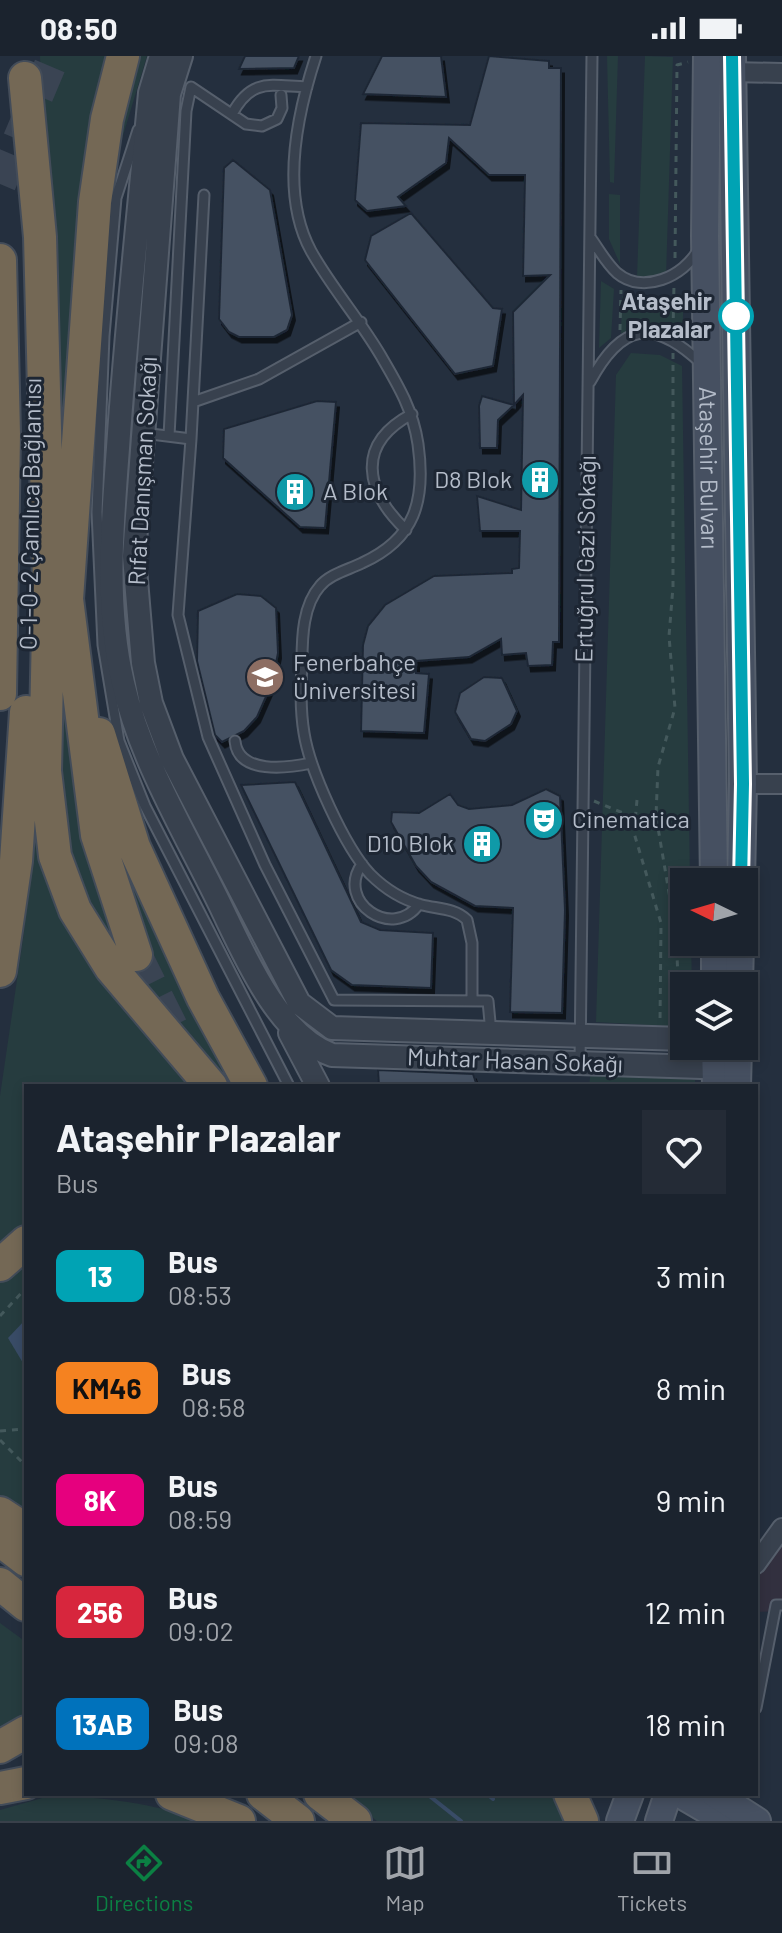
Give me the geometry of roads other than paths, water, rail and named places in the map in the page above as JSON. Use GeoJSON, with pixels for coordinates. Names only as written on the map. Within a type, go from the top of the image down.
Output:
{"type":"FeatureCollection","features":[{"type":"Feature","properties":{"kind":"highway"},"geometry":{"type":"LineString","coordinates":[[123,56],[107,119],[95,202],[67,599],[97,835],[136,955]]}},
{"type":"Feature","properties":{"kind":"highway"},"geometry":{"type":"LineString","coordinates":[[25,67],[40,237],[49,583],[45,771],[55,856],[75,910],[111,968],[209,1084]]}},
{"type":"Feature","properties":{"kind":"highway","name":"O-1-O-2 Çamlıca Bağlantısı"},"geometry":{"type":"LineString","coordinates":[[0,971],[16,861],[30,657],[33,371],[25,67]]}},
{"type":"Feature","properties":{"kind":"highway","name":"O-1-O-2 Çamlıca Bağlantısı"},"geometry":{"type":"LineString","coordinates":[[0,260],[4,434],[0,694]]}},
{"type":"Feature","properties":{"kind":"highway"},"geometry":{"type":"LineString","coordinates":[[76,449],[78,599],[101,744],[134,847],[203,998],[250,1084]]}},
{"type":"Feature","properties":{"kind":"highway"},"geometry":{"type":"LineString","coordinates":[[0,1265],[24,1244]]}},
{"type":"Feature","properties":{"kind":"highway"},"geometry":{"type":"LineString","coordinates":[[0,1513],[24,1529]]}},
{"type":"Feature","properties":{"kind":"highway"},"geometry":{"type":"LineString","coordinates":[[0,1540],[24,1558]]}},
{"type":"Feature","properties":{"kind":"highway"},"geometry":{"type":"LineString","coordinates":[[0,1584],[24,1603]]}},
{"type":"Feature","properties":{"kind":"highway"},"geometry":{"type":"LineString","coordinates":[[0,1603],[24,1621]]}},
{"type":"Feature","properties":{"kind":"highway"},"geometry":{"type":"LineString","coordinates":[[0,1747],[24,1733]]}},
{"type":"Feature","properties":{"kind":"highway"},"geometry":{"type":"LineString","coordinates":[[0,1788],[24,1783]]}},
{"type":"Feature","properties":{"kind":"highway"},"geometry":{"type":"LineString","coordinates":[[177,1796],[239,1821]]}},
{"type":"Feature","properties":{"kind":"highway"},"geometry":{"type":"LineString","coordinates":[[266,1796],[298,1821]]}},
{"type":"Feature","properties":{"kind":"highway"},"geometry":{"type":"LineString","coordinates":[[323,1796],[355,1821]]}},
{"type":"Feature","properties":{"kind":"highway"},"geometry":{"type":"LineString","coordinates":[[571,1796],[582,1821]]}},
{"type":"Feature","properties":{"kind":"main road","name":"Ataşehir Bulvarı"},"geometry":{"type":"LineString","coordinates":[[713,63],[705,236],[714,868]]}},
{"type":"Feature","properties":{"kind":"main road","name":"Ataşehir Bulvarı"},"geometry":{"type":"LineString","coordinates":[[713,63],[743,784],[741,868]]}},
{"type":"Feature","properties":{"kind":"main road"},"geometry":{"type":"LineString","coordinates":[[659,1821],[667,1796]]}},
{"type":"Feature","properties":{"kind":"main road"},"geometry":{"type":"LineString","coordinates":[[683,1796],[726,1821]]}},
{"type":"Feature","properties":{"kind":"main road"},"geometry":{"type":"LineString","coordinates":[[718,1796],[757,1821]]}},
{"type":"Feature","properties":{"kind":"street","name":"Rıfat Danışman Sokağı"},"geometry":{"type":"LineString","coordinates":[[161,56],[150,93],[111,550],[113,613],[122,680],[135,727],[229,923],[314,1080]]}},
{"type":"Feature","properties":{"kind":"street","name":"Rıfat Danışman Sokağı"},"geometry":{"type":"LineString","coordinates":[[181,56],[169,94],[134,556],[143,663],[151,703],[172,759],[299,1003],[332,1028]]}},
{"type":"Feature","properties":{"kind":"street"},"geometry":{"type":"LineString","coordinates":[[713,63],[782,73]]}},
{"type":"Feature","properties":{"kind":"street"},"geometry":{"type":"LineString","coordinates":[[713,773],[728,772],[743,784],[782,784]]}},
{"type":"Feature","properties":{"kind":"street","name":"Rıfat Danışman Sokağı"},"geometry":{"type":"LineString","coordinates":[[282,1018],[314,1049]]}},
{"type":"Feature","properties":{"kind":"street"},"geometry":{"type":"LineString","coordinates":[[314,1080],[314,1049],[332,1028]]}},
{"type":"Feature","properties":{"kind":"street","name":"Muhtar Hasan Sokağı"},"geometry":{"type":"LineString","coordinates":[[332,1028],[670,1039]]}},
{"type":"Feature","properties":{"kind":"street","name":"Muhtar Hasan Sokağı"},"geometry":{"type":"LineString","coordinates":[[314,1049],[332,1055],[726,1067]]}},
{"type":"Feature","properties":{"kind":"street"},"geometry":{"type":"LineString","coordinates":[[758,1561],[782,1528]]}},
{"type":"Feature","properties":{"kind":"lane"},"geometry":{"type":"LineString","coordinates":[[316,56],[307,87],[296,152],[296,196],[301,226],[316,259],[361,322],[412,414],[420,479],[417,505],[406,530],[386,551],[329,578],[318,588],[307,611],[300,686],[304,735],[311,763],[344,835],[362,864],[385,887],[419,904],[458,913],[470,926],[472,1001]]}},
{"type":"Feature","properties":{"kind":"lane","name":"Ertuğrul Gazi Sokağı"},"geometry":{"type":"LineString","coordinates":[[580,1063],[592,56]]}},
{"type":"Feature","properties":{"kind":"lane"},"geometry":{"type":"LineString","coordinates":[[232,114],[251,89],[264,85],[307,87]]}},
{"type":"Feature","properties":{"kind":"lane"},"geometry":{"type":"LineString","coordinates":[[169,436],[185,126],[191,87],[251,125],[267,125],[280,114],[281,95]]}},
{"type":"Feature","properties":{"kind":"lane"},"geometry":{"type":"LineString","coordinates":[[150,93],[116,198],[105,321],[97,512],[103,645],[119,741],[145,806],[288,1084]]}},
{"type":"Feature","properties":{"kind":"lane"},"geometry":{"type":"LineString","coordinates":[[204,195],[178,615],[208,737],[265,865],[334,1000],[488,1001],[491,1033]]}},
{"type":"Feature","properties":{"kind":"lane"},"geometry":{"type":"LineString","coordinates":[[590,237],[621,275],[650,282],[674,274],[691,262],[705,236]]}},
{"type":"Feature","properties":{"kind":"lane"},"geometry":{"type":"LineString","coordinates":[[193,402],[259,379],[361,322]]}},
{"type":"Feature","properties":{"kind":"lane"},"geometry":{"type":"LineString","coordinates":[[589,385],[605,356],[636,332],[673,340],[707,369]]}},
{"type":"Feature","properties":{"kind":"lane"},"geometry":{"type":"LineString","coordinates":[[406,530],[385,510],[373,478],[375,450],[382,435],[412,414]]}},
{"type":"Feature","properties":{"kind":"lane"},"geometry":{"type":"LineString","coordinates":[[143,433],[191,439]]}},
{"type":"Feature","properties":{"kind":"lane"},"geometry":{"type":"LineString","coordinates":[[235,741],[241,757],[251,764],[296,766],[311,763]]}},
{"type":"Feature","properties":{"kind":"lane"},"geometry":{"type":"LineString","coordinates":[[362,864],[356,874],[354,888],[364,908],[373,916],[397,917],[414,911],[419,904]]}},
{"type":"Feature","properties":{"kind":"lane"},"geometry":{"type":"LineString","coordinates":[[758,1698],[776,1605],[782,1605]]}},
{"type":"Feature","properties":{"kind":"water"},"geometry":{"type":"Polygon","coordinates":[[[24,1321],[24,1365],[8,1338],[24,1321]]]}},
{"type":"Feature","properties":{"kind":"waterway"},"geometry":{"type":"LineString","coordinates":[[430,1796],[461,1821]]}},
{"type":"Feature","properties":{"kind":"waterway"},"geometry":{"type":"LineString","coordinates":[[489,1796],[493,1799]]}},
{"type":"Feature","properties":{"kind":"tunnel"},"geometry":{"type":"LineString","coordinates":[[0,184],[54,56]]}},
{"type":"Feature","properties":{"kind":"tunnel"},"geometry":{"type":"LineString","coordinates":[[136,955],[177,1037]]}},
{"type":"Feature","properties":{"kind":"place","name":"Ataşehir Plazalar"},"geometry":{"type":"Point","coordinates":[736,316]}},
{"type":"Feature","properties":{"kind":"place","name":"D8 Blok"},"geometry":{"type":"Point","coordinates":[540,480]}},
{"type":"Feature","properties":{"kind":"place","name":"A Blok"},"geometry":{"type":"Point","coordinates":[295,492]}},
{"type":"Feature","properties":{"kind":"place","name":"Fenerbahçe Üniversitesi"},"geometry":{"type":"Point","coordinates":[265,677]}},
{"type":"Feature","properties":{"kind":"place","name":"Cinematica"},"geometry":{"type":"Point","coordinates":[544,820]}},
{"type":"Feature","properties":{"kind":"place","name":"D10 Blok"},"geometry":{"type":"Point","coordinates":[482,844]}}]}
